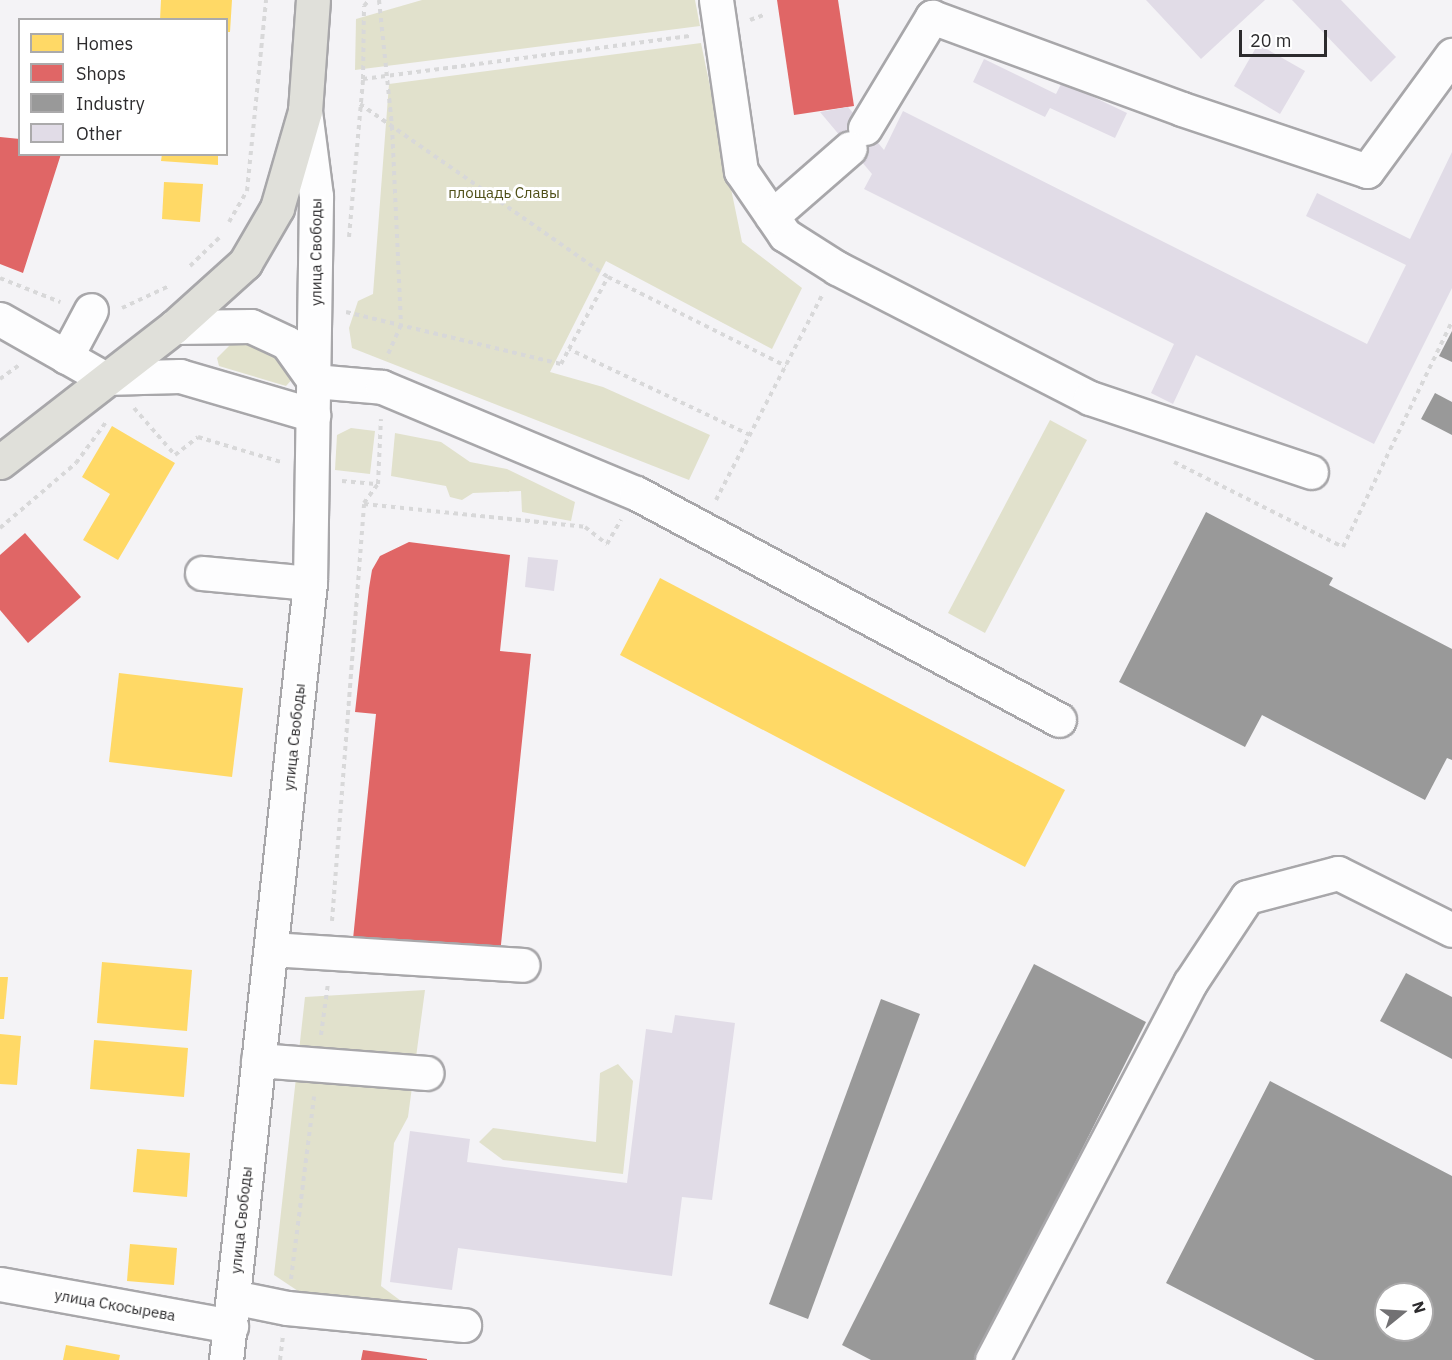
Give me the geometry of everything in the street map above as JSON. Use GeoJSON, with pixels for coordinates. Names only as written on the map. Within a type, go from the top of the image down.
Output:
{"type":"FeatureCollection","features":[{"type":"Feature","properties":{"kind":"main road","name":"улица Свободы"},"geometry":{"type":"LineString","coordinates":[[0,462],[114,378],[174,327],[250,254],[278,208],[305,111],[313,0]]}},
{"type":"Feature","properties":{"kind":"street"},"geometry":{"type":"LineString","coordinates":[[716,0],[741,171],[785,235],[837,268],[1090,398],[1311,472]]}},
{"type":"Feature","properties":{"kind":"street"},"geometry":{"type":"LineString","coordinates":[[772,216],[858,138],[932,17],[1182,109],[1367,171],[1452,55]]}},
{"type":"Feature","properties":{"kind":"street","name":"улица Свободы"},"geometry":{"type":"LineString","coordinates":[[233,1360],[232,1312],[310,583],[316,195],[305,111]]}},
{"type":"Feature","properties":{"kind":"street"},"geometry":{"type":"LineString","coordinates":[[66,357],[90,311]]}},
{"type":"Feature","properties":{"kind":"street"},"geometry":{"type":"LineString","coordinates":[[0,319],[66,357],[114,378],[180,376],[313,415]]}},
{"type":"Feature","properties":{"kind":"street"},"geometry":{"type":"LineString","coordinates":[[174,327],[251,326],[287,344],[314,381],[383,374],[636,493],[1059,720]]}},
{"type":"Feature","properties":{"kind":"street"},"geometry":{"type":"LineString","coordinates":[[202,573],[310,583]]}},
{"type":"Feature","properties":{"kind":"street"},"geometry":{"type":"LineString","coordinates":[[992,1360],[1190,983],[1247,897],[1338,873],[1452,930]]}},
{"type":"Feature","properties":{"kind":"street"},"geometry":{"type":"LineString","coordinates":[[271,949],[522,965]]}},
{"type":"Feature","properties":{"kind":"street"},"geometry":{"type":"LineString","coordinates":[[258,1060],[426,1073]]}},
{"type":"Feature","properties":{"kind":"street","name":"улица Скосырева"},"geometry":{"type":"LineString","coordinates":[[0,1284],[232,1312],[287,1308],[464,1325]]}},
{"type":"Feature","properties":{"kind":"path"},"geometry":{"type":"LineString","coordinates":[[185,271],[220,239],[247,191],[266,0]]}},
{"type":"Feature","properties":{"kind":"path"},"geometry":{"type":"LineString","coordinates":[[349,242],[363,79],[364,6],[369,0]]}},
{"type":"Feature","properties":{"kind":"path"},"geometry":{"type":"LineString","coordinates":[[280,1360],[331,954],[333,876],[364,504],[378,484],[383,374],[401,325],[392,126],[378,0]]}},
{"type":"Feature","properties":{"kind":"path"},"geometry":{"type":"LineString","coordinates":[[363,79],[720,32],[764,15]]}},
{"type":"Feature","properties":{"kind":"path"},"geometry":{"type":"LineString","coordinates":[[360,104],[608,277],[786,366]]}},
{"type":"Feature","properties":{"kind":"path"},"geometry":{"type":"LineString","coordinates":[[712,507],[837,268]]}},
{"type":"Feature","properties":{"kind":"path"},"geometry":{"type":"LineString","coordinates":[[344,299],[343,311],[561,364],[608,277]]}},
{"type":"Feature","properties":{"kind":"path"},"geometry":{"type":"LineString","coordinates":[[0,278],[90,311],[98,318],[168,287],[177,279]]}},
{"type":"Feature","properties":{"kind":"path"},"geometry":{"type":"LineString","coordinates":[[569,349],[750,435]]}},
{"type":"Feature","properties":{"kind":"path"},"geometry":{"type":"LineString","coordinates":[[114,378],[135,408],[175,455],[198,437],[286,463],[313,478],[378,484]]}},
{"type":"Feature","properties":{"kind":"path"},"geometry":{"type":"LineString","coordinates":[[127,411],[135,408]]}},
{"type":"Feature","properties":{"kind":"path"},"geometry":{"type":"LineString","coordinates":[[0,528],[76,463],[111,415]]}},
{"type":"Feature","properties":{"kind":"path"},"geometry":{"type":"LineString","coordinates":[[364,504],[585,528],[608,544],[636,493]]}},
{"type":"Feature","properties":{"kind":"green space"},"geometry":{"type":"Polygon","coordinates":[[[422,0],[695,0],[700,26],[355,70],[356,19],[422,0]]]}},
{"type":"Feature","properties":{"kind":"green space","name":"площадь Славы"},"geometry":{"type":"Polygon","coordinates":[[[701,43],[742,242],[802,288],[772,349],[606,261],[550,372],[603,387],[710,435],[689,480],[352,348],[349,328],[358,301],[373,294],[389,84],[701,43]]]}},
{"type":"Feature","properties":{"kind":"green space"},"geometry":{"type":"Polygon","coordinates":[[[254,338],[271,345],[295,376],[286,386],[219,366],[217,358],[232,343],[254,338]]]}},
{"type":"Feature","properties":{"kind":"green space"},"geometry":{"type":"Polygon","coordinates":[[[1050,420],[1087,440],[985,633],[948,613],[1050,420]]]}},
{"type":"Feature","properties":{"kind":"green space"},"geometry":{"type":"Polygon","coordinates":[[[351,428],[375,431],[370,474],[335,470],[337,435],[351,428]]]}},
{"type":"Feature","properties":{"kind":"green space"},"geometry":{"type":"Polygon","coordinates":[[[395,433],[441,442],[470,462],[507,469],[575,502],[571,521],[522,512],[521,491],[473,493],[462,500],[450,497],[446,486],[391,476],[395,433]]]}},
{"type":"Feature","properties":{"kind":"green space"},"geometry":{"type":"Polygon","coordinates":[[[425,990],[408,1117],[394,1143],[381,1286],[405,1304],[310,1299],[274,1275],[305,997],[425,990]]]}},
{"type":"Feature","properties":{"kind":"green space"},"geometry":{"type":"Polygon","coordinates":[[[618,1064],[633,1081],[623,1174],[503,1160],[479,1142],[493,1128],[596,1142],[600,1073],[618,1064]]]}},
{"type":"Feature","properties":{"kind":"building: Homes"},"geometry":{"type":"Polygon","coordinates":[[[161,0],[232,0],[230,32],[228,32],[228,18],[160,18],[161,0]]]}},
{"type":"Feature","properties":{"kind":"building: Homes"},"geometry":{"type":"Polygon","coordinates":[[[162,156],[218,156],[218,165],[161,161],[162,156]]]}},
{"type":"Feature","properties":{"kind":"building: Homes"},"geometry":{"type":"Polygon","coordinates":[[[164,182],[203,184],[200,222],[162,219],[164,182]]]}},
{"type":"Feature","properties":{"kind":"building: Homes"},"geometry":{"type":"Polygon","coordinates":[[[112,426],[175,463],[118,560],[83,540],[110,494],[82,477],[112,426]]]}},
{"type":"Feature","properties":{"kind":"building: Homes"},"geometry":{"type":"Polygon","coordinates":[[[660,578],[1065,790],[1025,867],[620,655],[660,578]]]}},
{"type":"Feature","properties":{"kind":"building: Homes"},"geometry":{"type":"Polygon","coordinates":[[[119,673],[243,688],[232,777],[109,762],[119,673]]]}},
{"type":"Feature","properties":{"kind":"building: Homes"},"geometry":{"type":"Polygon","coordinates":[[[102,962],[192,970],[187,1031],[97,1023],[102,962]]]}},
{"type":"Feature","properties":{"kind":"building: Homes"},"geometry":{"type":"Polygon","coordinates":[[[0,977],[8,977],[4,1019],[0,1019],[0,977]]]}},
{"type":"Feature","properties":{"kind":"building: Homes"},"geometry":{"type":"Polygon","coordinates":[[[0,1034],[21,1036],[17,1085],[0,1084],[0,1034]]]}},
{"type":"Feature","properties":{"kind":"building: Homes"},"geometry":{"type":"Polygon","coordinates":[[[94,1040],[188,1048],[184,1097],[90,1089],[94,1040]]]}},
{"type":"Feature","properties":{"kind":"building: Homes"},"geometry":{"type":"Polygon","coordinates":[[[137,1149],[190,1153],[187,1197],[133,1192],[137,1149]]]}},
{"type":"Feature","properties":{"kind":"building: Homes"},"geometry":{"type":"Polygon","coordinates":[[[130,1244],[177,1248],[174,1285],[127,1281],[130,1244]]]}},
{"type":"Feature","properties":{"kind":"building: Homes"},"geometry":{"type":"Polygon","coordinates":[[[66,1345],[120,1355],[119,1360],[63,1360],[66,1345]]]}},
{"type":"Feature","properties":{"kind":"building: Shops"},"geometry":{"type":"Polygon","coordinates":[[[777,0],[838,0],[854,106],[794,115],[777,0]]]}},
{"type":"Feature","properties":{"kind":"building: Shops"},"geometry":{"type":"Polygon","coordinates":[[[0,137],[18,139],[18,156],[60,156],[23,273],[0,264],[0,137]]]}},
{"type":"Feature","properties":{"kind":"building: Shops"},"geometry":{"type":"Polygon","coordinates":[[[25,533],[81,597],[28,643],[0,610],[0,555],[25,533]]]}},
{"type":"Feature","properties":{"kind":"building: Shops"},"geometry":{"type":"Polygon","coordinates":[[[409,542],[510,555],[500,651],[531,654],[500,954],[353,939],[376,714],[355,712],[369,588],[372,570],[380,556],[409,542]]]}},
{"type":"Feature","properties":{"kind":"building: Shops"},"geometry":{"type":"Polygon","coordinates":[[[363,1350],[427,1359],[427,1360],[361,1360],[363,1350]]]}},
{"type":"Feature","properties":{"kind":"building: Industry"},"geometry":{"type":"Polygon","coordinates":[[[1452,331],[1452,362],[1439,356],[1452,331]]]}},
{"type":"Feature","properties":{"kind":"building: Industry"},"geometry":{"type":"Polygon","coordinates":[[[1435,393],[1452,402],[1452,435],[1421,419],[1435,393]]]}},
{"type":"Feature","properties":{"kind":"building: Industry"},"geometry":{"type":"Polygon","coordinates":[[[1206,512],[1333,578],[1329,585],[1452,649],[1452,760],[1447,758],[1425,800],[1262,715],[1245,747],[1119,682],[1206,512]]]}},
{"type":"Feature","properties":{"kind":"building: Industry"},"geometry":{"type":"Polygon","coordinates":[[[1034,964],[1146,1022],[976,1360],[871,1360],[842,1345],[1034,964]]]}},
{"type":"Feature","properties":{"kind":"building: Industry"},"geometry":{"type":"Polygon","coordinates":[[[1406,973],[1452,997],[1452,1059],[1380,1021],[1406,973]]]}},
{"type":"Feature","properties":{"kind":"building: Industry"},"geometry":{"type":"Polygon","coordinates":[[[881,999],[920,1014],[808,1319],[769,1304],[881,999]]]}},
{"type":"Feature","properties":{"kind":"building: Industry"},"geometry":{"type":"Polygon","coordinates":[[[1270,1081],[1452,1176],[1452,1360],[1315,1360],[1166,1283],[1270,1081]]]}},
{"type":"Feature","properties":{"kind":"building: Other"},"geometry":{"type":"Polygon","coordinates":[[[1146,0],[1265,0],[1201,59],[1146,0]]]}},
{"type":"Feature","properties":{"kind":"building: Other"},"geometry":{"type":"Polygon","coordinates":[[[1292,0],[1341,0],[1396,57],[1371,82],[1292,0]]]}},
{"type":"Feature","properties":{"kind":"building: Other"},"geometry":{"type":"Polygon","coordinates":[[[1258,44],[1305,71],[1280,114],[1234,86],[1258,44]]]}},
{"type":"Feature","properties":{"kind":"building: Other"},"geometry":{"type":"Polygon","coordinates":[[[984,59],[1056,94],[1062,82],[1127,113],[1115,138],[1050,108],[1045,117],[973,82],[984,59]]]}},
{"type":"Feature","properties":{"kind":"building: Other"},"geometry":{"type":"Polygon","coordinates":[[[848,107],[884,150],[903,111],[1367,344],[1406,265],[1306,216],[1317,193],[1410,239],[1452,152],[1452,288],[1374,444],[1196,355],[1173,404],[1151,393],[1174,344],[864,189],[872,174],[820,112],[848,107]]]}},
{"type":"Feature","properties":{"kind":"building: Other"},"geometry":{"type":"Polygon","coordinates":[[[528,557],[558,560],[554,591],[525,587],[528,557]]]}},
{"type":"Feature","properties":{"kind":"building: Other"},"geometry":{"type":"Polygon","coordinates":[[[675,1015],[735,1023],[712,1200],[682,1197],[672,1276],[458,1248],[452,1290],[390,1282],[410,1131],[470,1139],[467,1162],[627,1183],[646,1029],[672,1033],[675,1015]]]}}]}
